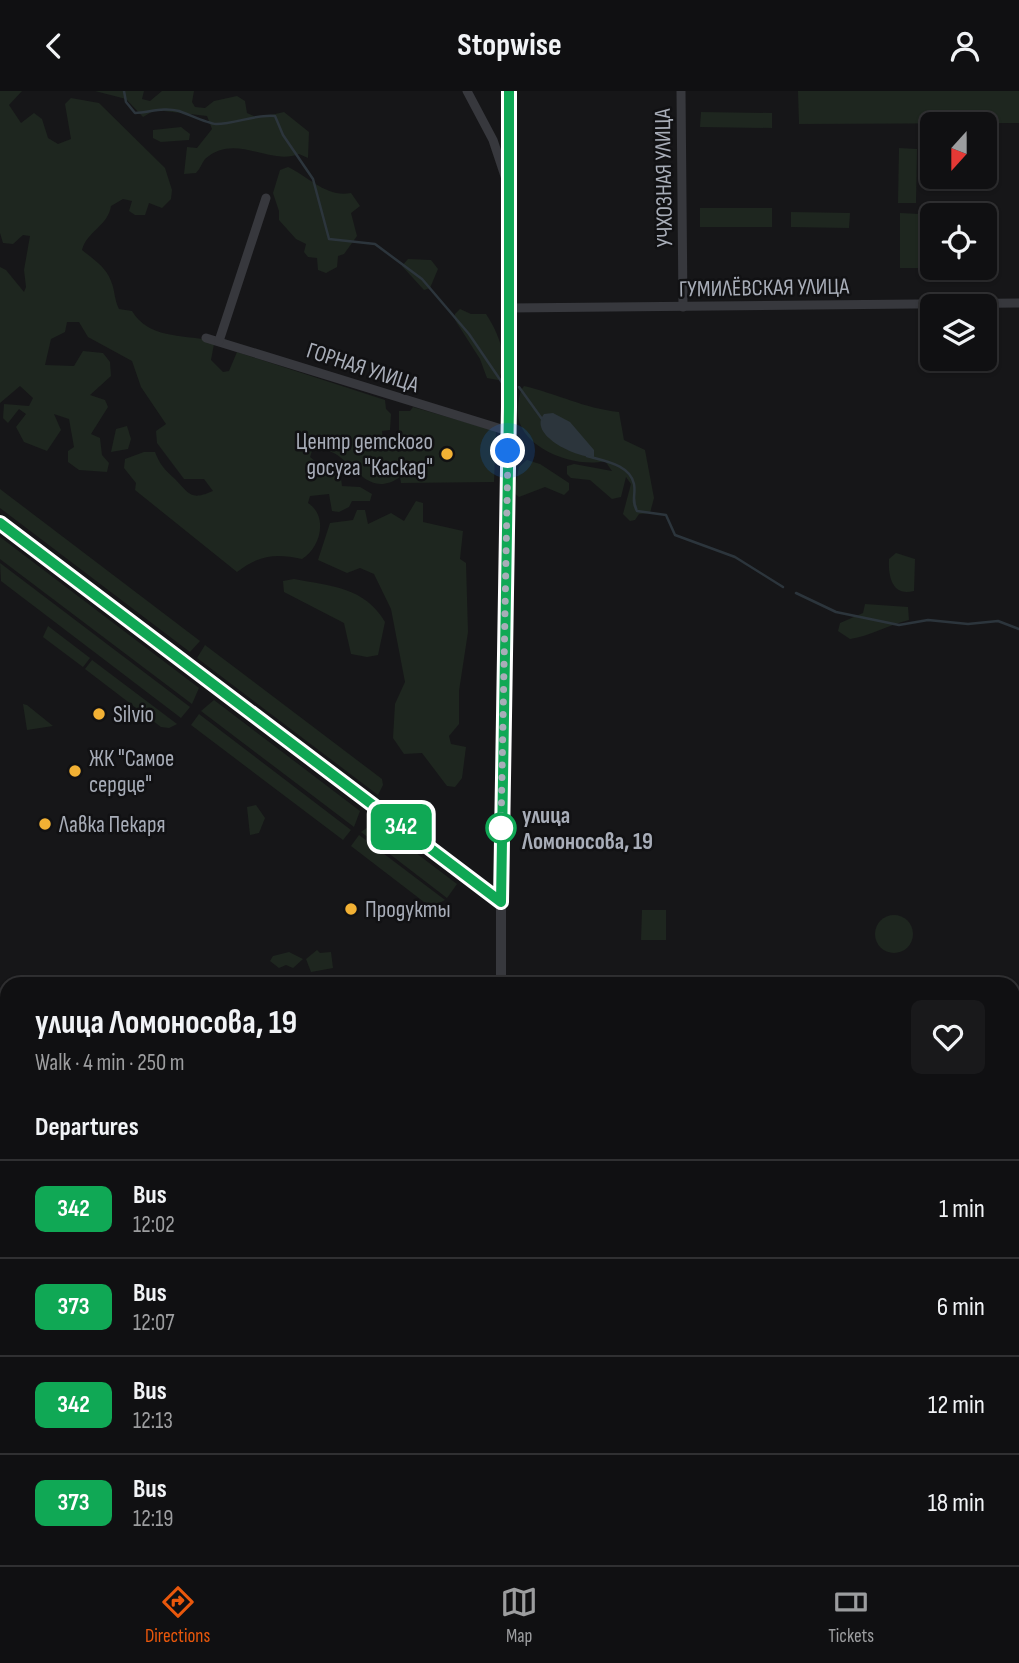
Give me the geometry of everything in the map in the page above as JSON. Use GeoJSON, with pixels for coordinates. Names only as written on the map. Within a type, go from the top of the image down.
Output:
{"type":"FeatureCollection","features":[{"type":"Feature","properties":{"kind":"street"},"geometry":{"type":"LineString","coordinates":[[467,91],[493,140],[509,187]]}},
{"type":"Feature","properties":{"kind":"street"},"geometry":{"type":"LineString","coordinates":[[501,977],[509,91]]}},
{"type":"Feature","properties":{"kind":"street","name":"УЧХОЗНАЯ УЛИЦА"},"geometry":{"type":"LineString","coordinates":[[681,91],[683,307]]}},
{"type":"Feature","properties":{"kind":"street"},"geometry":{"type":"LineString","coordinates":[[219,341],[265,198]]}},
{"type":"Feature","properties":{"kind":"street","name":"ГУМИЛЁВСКАЯ УЛИЦА"},"geometry":{"type":"LineString","coordinates":[[509,309],[1019,303]]}},
{"type":"Feature","properties":{"kind":"street","name":"ГОРНАЯ УЛИЦА"},"geometry":{"type":"LineString","coordinates":[[206,338],[508,431]]}},
{"type":"Feature","properties":{"kind":"street"},"geometry":{"type":"LineString","coordinates":[[0,523],[501,902]]}},
{"type":"Feature","properties":{"kind":"shaded area"},"geometry":{"type":"Polygon","coordinates":[[[0,91],[22,91],[9,105],[21,123],[34,113],[42,119],[48,138],[58,144],[71,139],[65,104],[71,98],[99,103],[165,168],[172,190],[171,199],[162,208],[149,203],[145,215],[135,215],[129,211],[132,201],[123,199],[111,206],[106,219],[88,238],[82,250],[109,276],[119,309],[132,311],[139,320],[156,331],[210,340],[214,344],[211,360],[223,372],[229,371],[237,352],[385,400],[386,409],[391,414],[390,430],[382,431],[383,442],[399,452],[399,411],[410,411],[413,407],[496,431],[494,482],[401,483],[400,477],[382,484],[374,483],[360,475],[338,455],[320,446],[312,451],[310,457],[321,466],[340,471],[342,486],[360,487],[372,494],[370,501],[352,501],[349,507],[339,512],[332,511],[329,494],[310,496],[308,503],[318,516],[320,532],[308,554],[302,559],[284,556],[260,559],[237,572],[135,490],[136,483],[124,468],[125,459],[144,452],[155,452],[166,470],[188,492],[195,496],[213,491],[204,479],[184,479],[157,443],[156,431],[166,424],[141,387],[132,361],[88,337],[79,322],[67,322],[65,332],[51,339],[45,365],[74,366],[83,351],[103,353],[110,362],[111,376],[90,395],[105,400],[108,407],[91,434],[100,438],[102,455],[109,463],[107,472],[79,470],[68,462],[68,451],[74,447],[69,419],[54,414],[61,430],[47,451],[24,442],[16,427],[26,414],[19,409],[8,423],[3,418],[4,404],[29,406],[33,398],[20,386],[0,403],[0,267],[6,270],[24,292],[24,270],[30,236],[23,235],[13,244],[3,243],[0,233],[0,91]]]}},
{"type":"Feature","properties":{"kind":"shaded area"},"geometry":{"type":"Polygon","coordinates":[[[95,91],[144,91],[142,99],[150,101],[162,91],[194,91],[192,102],[195,107],[205,108],[214,101],[237,96],[245,101],[247,113],[258,118],[284,112],[309,132],[308,158],[299,154],[287,157],[228,149],[205,159],[196,173],[184,174],[187,147],[197,148],[212,129],[207,116],[155,110],[143,117],[126,99],[95,91]]]}},
{"type":"Feature","properties":{"kind":"shaded area"},"geometry":{"type":"Polygon","coordinates":[[[798,91],[1019,91],[1019,123],[998,123],[998,112],[920,112],[920,123],[799,124],[798,91]]]}},
{"type":"Feature","properties":{"kind":"shaded area"},"geometry":{"type":"Polygon","coordinates":[[[701,112],[772,113],[772,128],[700,127],[701,112]]]}},
{"type":"Feature","properties":{"kind":"shaded area"},"geometry":{"type":"Polygon","coordinates":[[[181,127],[190,134],[189,140],[161,142],[153,138],[153,130],[181,127]]]}},
{"type":"Feature","properties":{"kind":"shaded area"},"geometry":{"type":"Polygon","coordinates":[[[899,148],[917,149],[916,203],[898,203],[899,148]]]}},
{"type":"Feature","properties":{"kind":"shaded area"},"geometry":{"type":"Polygon","coordinates":[[[288,167],[326,190],[351,193],[360,206],[351,213],[357,236],[344,254],[338,256],[337,267],[326,273],[318,270],[317,258],[308,257],[304,252],[306,244],[296,239],[279,220],[273,193],[280,170],[288,167]]]}},
{"type":"Feature","properties":{"kind":"shaded area"},"geometry":{"type":"Polygon","coordinates":[[[700,208],[772,208],[772,227],[700,227],[700,208]]]}},
{"type":"Feature","properties":{"kind":"shaded area"},"geometry":{"type":"Polygon","coordinates":[[[791,212],[850,213],[849,228],[791,227],[791,212]]]}},
{"type":"Feature","properties":{"kind":"shaded area"},"geometry":{"type":"Polygon","coordinates":[[[900,213],[919,214],[918,268],[900,268],[900,213]]]}},
{"type":"Feature","properties":{"kind":"shaded area"},"geometry":{"type":"Polygon","coordinates":[[[408,259],[431,260],[438,269],[430,288],[424,290],[402,266],[408,259]]]}},
{"type":"Feature","properties":{"kind":"shaded area"},"geometry":{"type":"Polygon","coordinates":[[[460,309],[471,314],[486,314],[490,321],[503,355],[498,380],[487,378],[480,359],[455,320],[455,314],[460,309]]]}},
{"type":"Feature","properties":{"kind":"shaded area"},"geometry":{"type":"Polygon","coordinates":[[[524,386],[619,412],[624,440],[645,450],[654,498],[650,513],[639,514],[635,520],[630,521],[623,514],[631,484],[626,477],[621,497],[612,499],[590,480],[571,478],[567,474],[567,466],[574,464],[612,471],[605,461],[592,463],[563,458],[548,452],[525,433],[519,421],[518,407],[524,386]]]}},
{"type":"Feature","properties":{"kind":"shaded area"},"geometry":{"type":"Polygon","coordinates":[[[553,413],[570,422],[594,450],[594,457],[577,454],[548,437],[542,430],[541,422],[544,414],[553,413]]]}},
{"type":"Feature","properties":{"kind":"shaded area"},"geometry":{"type":"Polygon","coordinates":[[[127,426],[131,439],[128,449],[111,452],[116,429],[127,426]]]}},
{"type":"Feature","properties":{"kind":"shaded area"},"geometry":{"type":"Polygon","coordinates":[[[527,460],[540,464],[569,483],[569,490],[564,495],[545,487],[519,497],[514,493],[519,467],[527,460]]]}},
{"type":"Feature","properties":{"kind":"shaded area"},"geometry":{"type":"Polygon","coordinates":[[[0,489],[200,641],[190,652],[0,508],[0,489]]]}},
{"type":"Feature","properties":{"kind":"shaded area"},"geometry":{"type":"Polygon","coordinates":[[[416,501],[423,503],[423,522],[463,531],[460,559],[466,563],[468,632],[459,691],[459,724],[449,736],[451,744],[466,747],[462,778],[455,787],[447,786],[422,753],[404,754],[393,738],[395,704],[405,682],[391,609],[374,574],[360,568],[347,573],[318,560],[330,523],[353,520],[357,510],[365,510],[368,524],[391,513],[404,521],[416,501]]]}},
{"type":"Feature","properties":{"kind":"shaded area"},"geometry":{"type":"Polygon","coordinates":[[[0,537],[199,688],[192,704],[0,559],[0,537]]]}},
{"type":"Feature","properties":{"kind":"shaded area"},"geometry":{"type":"Polygon","coordinates":[[[896,553],[915,559],[914,591],[901,591],[893,584],[889,559],[896,553]]]}},
{"type":"Feature","properties":{"kind":"shaded area"},"geometry":{"type":"Polygon","coordinates":[[[0,563],[190,707],[181,718],[1,581],[0,563]]]}},
{"type":"Feature","properties":{"kind":"shaded area"},"geometry":{"type":"Polygon","coordinates":[[[294,579],[346,590],[367,601],[377,610],[385,622],[378,655],[367,657],[351,654],[344,623],[284,592],[283,581],[294,579]]]}},
{"type":"Feature","properties":{"kind":"shaded area"},"geometry":{"type":"Polygon","coordinates":[[[865,604],[908,607],[909,620],[850,639],[838,631],[840,623],[863,613],[865,604]]]}},
{"type":"Feature","properties":{"kind":"shaded area"},"geometry":{"type":"Polygon","coordinates":[[[48,626],[90,658],[83,667],[43,637],[48,626]]]}},
{"type":"Feature","properties":{"kind":"shaded area"},"geometry":{"type":"Polygon","coordinates":[[[205,645],[382,779],[383,785],[378,795],[197,658],[205,645]]]}},
{"type":"Feature","properties":{"kind":"shaded area"},"geometry":{"type":"Polygon","coordinates":[[[92,660],[177,724],[169,728],[161,727],[85,669],[92,660]]]}},
{"type":"Feature","properties":{"kind":"shaded area"},"geometry":{"type":"Polygon","coordinates":[[[214,700],[360,811],[354,827],[201,711],[214,700]]]}},
{"type":"Feature","properties":{"kind":"shaded area"},"geometry":{"type":"Polygon","coordinates":[[[23,704],[27,705],[53,726],[27,730],[23,704]]]}},
{"type":"Feature","properties":{"kind":"shaded area"},"geometry":{"type":"Polygon","coordinates":[[[199,714],[351,830],[343,840],[191,725],[199,714]]]}},
{"type":"Feature","properties":{"kind":"shaded area"},"geometry":{"type":"Polygon","coordinates":[[[256,805],[265,818],[259,833],[250,835],[247,807],[256,805]]]}},
{"type":"Feature","properties":{"kind":"shaded area"},"geometry":{"type":"Polygon","coordinates":[[[375,822],[457,884],[447,898],[361,832],[375,822]]]}},
{"type":"Feature","properties":{"kind":"shaded area"},"geometry":{"type":"Polygon","coordinates":[[[359,835],[445,900],[435,905],[424,902],[351,846],[359,835]]]}},
{"type":"Feature","properties":{"kind":"shaded area"},"geometry":{"type":"Polygon","coordinates":[[[642,910],[666,910],[666,940],[641,940],[642,910]]]}},
{"type":"Feature","properties":{"kind":"shaded area"},"geometry":{"type":"Polygon","coordinates":[[[894,915],[907,921],[913,934],[907,947],[894,953],[881,947],[875,934],[881,921],[894,915]]]}},
{"type":"Feature","properties":{"kind":"shaded area"},"geometry":{"type":"Polygon","coordinates":[[[317,950],[320,953],[331,952],[333,968],[311,972],[306,959],[317,950]]]}},
{"type":"Feature","properties":{"kind":"shaded area"},"geometry":{"type":"Polygon","coordinates":[[[289,952],[303,959],[293,968],[286,965],[279,968],[270,961],[273,956],[289,952]]]}},
{"type":"Feature","properties":{"kind":"waterway"},"geometry":{"type":"LineString","coordinates":[[124,91],[126,102],[135,113],[173,110],[216,124],[275,116],[283,135],[313,179],[329,239],[375,244],[422,279],[469,334],[503,384]]}},
{"type":"Feature","properties":{"kind":"waterway"},"geometry":{"type":"LineString","coordinates":[[519,387],[542,419]]}},
{"type":"Feature","properties":{"kind":"waterway"},"geometry":{"type":"LineString","coordinates":[[587,456],[615,464],[627,472],[634,484],[634,504],[637,511],[666,515],[675,535],[735,557],[783,587]]}},
{"type":"Feature","properties":{"kind":"waterway"},"geometry":{"type":"LineString","coordinates":[[796,593],[836,612],[899,625],[928,620],[968,624],[998,621],[1019,629]]}},
{"type":"Feature","properties":{"kind":"bus line","name":"342"},"geometry":{"type":"LineString","coordinates":[[0,523],[501,902],[505,513],[509,407],[509,91]]}},
{"type":"Feature","properties":{"kind":"place","name":"Центр детского досуга \"Каскад\""},"geometry":{"type":"Point","coordinates":[447,454]}},
{"type":"Feature","properties":{"kind":"place","name":"Silvio"},"geometry":{"type":"Point","coordinates":[99,714]}},
{"type":"Feature","properties":{"kind":"place","name":"ЖК \"Самое сердце\""},"geometry":{"type":"Point","coordinates":[75,771]}},
{"type":"Feature","properties":{"kind":"place","name":"Лавка Пекаря"},"geometry":{"type":"Point","coordinates":[45,824]}},
{"type":"Feature","properties":{"kind":"place","name":"улица Ломоносова, 19"},"geometry":{"type":"Point","coordinates":[501,828]}},
{"type":"Feature","properties":{"kind":"place","name":"Продукты"},"geometry":{"type":"Point","coordinates":[351,909]}},
{"type":"Feature","properties":{"kind":"route"},"geometry":{"type":"LineString","coordinates":[[501,828],[508,451]]}}]}
